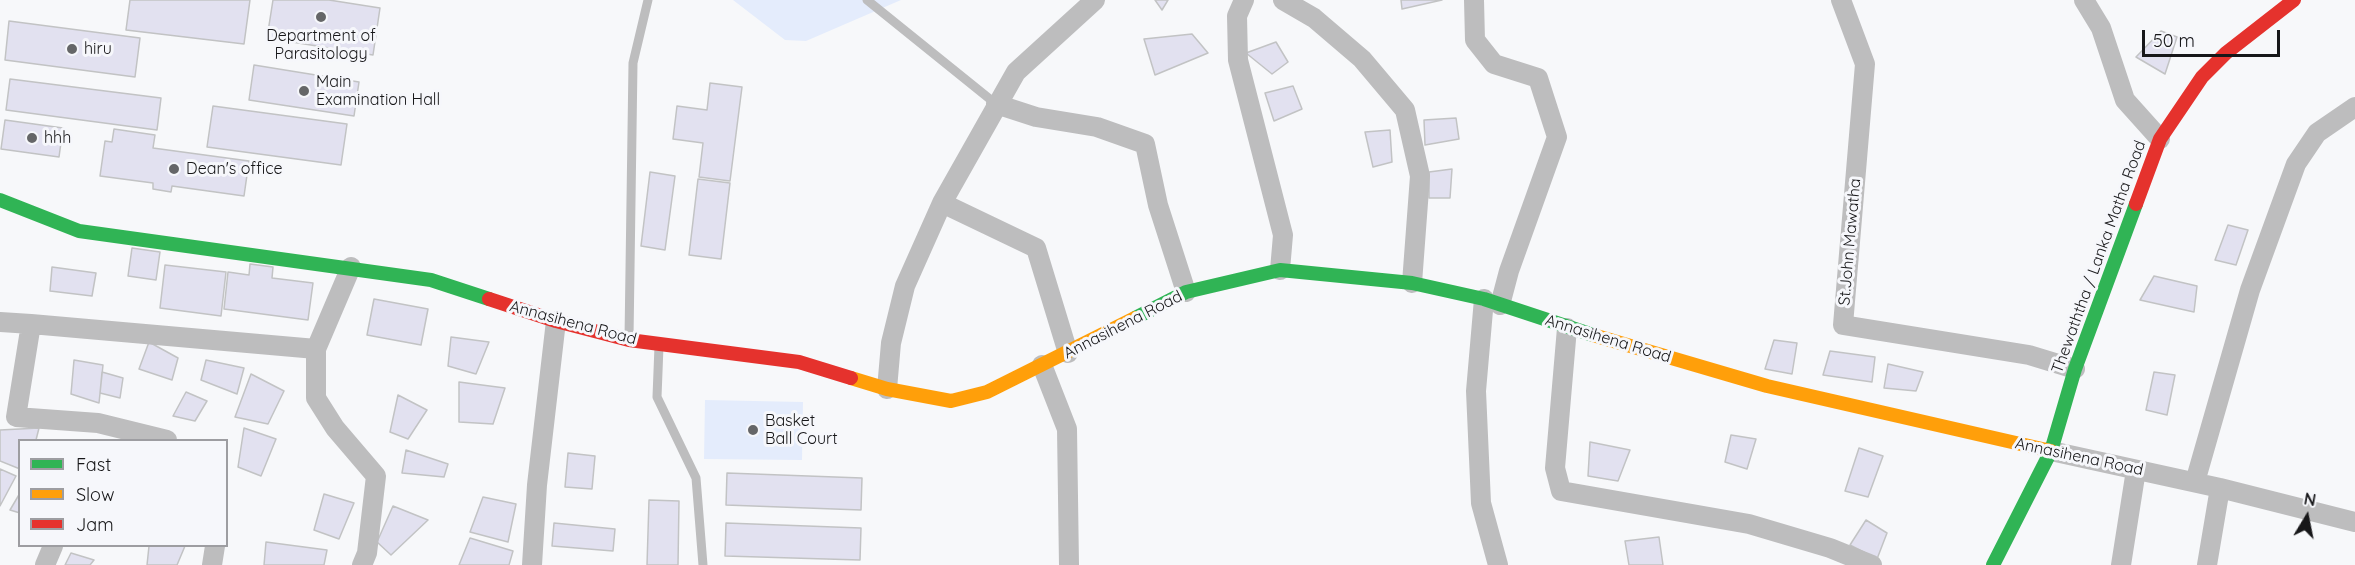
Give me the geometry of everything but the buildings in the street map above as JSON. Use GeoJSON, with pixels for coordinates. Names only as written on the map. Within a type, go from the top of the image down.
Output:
{"type":"FeatureCollection","features":[{"type":"Feature","properties":{"kind":"street"},"geometry":{"type":"LineString","coordinates":[[887,389],[891,344],[905,286],[942,202],[1016,72],[1095,0]]}},
{"type":"Feature","properties":{"kind":"street"},"geometry":{"type":"LineString","coordinates":[[1244,0],[1237,16],[1238,60],[1283,235],[1281,270]]}},
{"type":"Feature","properties":{"kind":"street"},"geometry":{"type":"LineString","coordinates":[[1283,0],[1314,18],[1362,59],[1405,110],[1420,176],[1412,283]]}},
{"type":"Feature","properties":{"kind":"street"},"geometry":{"type":"LineString","coordinates":[[1474,0],[1475,40],[1494,64],[1538,78],[1557,137],[1509,271],[1492,302],[1476,391],[1481,503],[1498,565]]}},
{"type":"Feature","properties":{"kind":"street","name":"St.John Mawatha"},"geometry":{"type":"LineString","coordinates":[[1841,0],[1865,63],[1843,325],[2029,355],[2075,369]]}},
{"type":"Feature","properties":{"kind":"street"},"geometry":{"type":"LineString","coordinates":[[2084,0],[2101,28],[2125,100],[2160,139]]}},
{"type":"Feature","properties":{"kind":"street","name":"Thewaththa / Lanka Matha Road"},"geometry":{"type":"LineString","coordinates":[[1993,565],[2051,451],[2075,369],[2160,139],[2202,77],[2226,53],[2294,0]]}},
{"type":"Feature","properties":{"kind":"street"},"geometry":{"type":"LineString","coordinates":[[996,104],[1036,117],[1097,127],[1145,144],[1158,205],[1186,292]]}},
{"type":"Feature","properties":{"kind":"street"},"geometry":{"type":"LineString","coordinates":[[2195,482],[2250,290],[2296,164],[2317,133],[2355,107]]}},
{"type":"Feature","properties":{"kind":"street","name":"Annasihena Road"},"geometry":{"type":"LineString","coordinates":[[0,200],[79,231],[351,267],[431,280],[556,321],[629,340],[799,362],[887,389],[951,401],[987,392],[1186,292],[1281,270],[1412,283],[1492,302],[1567,328],[1767,386],[2195,482],[2355,522]]}},
{"type":"Feature","properties":{"kind":"street"},"geometry":{"type":"LineString","coordinates":[[942,202],[1036,248],[1068,353]]}},
{"type":"Feature","properties":{"kind":"street"},"geometry":{"type":"LineString","coordinates":[[351,267],[316,350],[316,398],[335,428],[376,476],[367,553],[362,565]]}},
{"type":"Feature","properties":{"kind":"street"},"geometry":{"type":"LineString","coordinates":[[532,565],[537,485],[556,321]]}},
{"type":"Feature","properties":{"kind":"street"},"geometry":{"type":"LineString","coordinates":[[0,322],[316,350]]}},
{"type":"Feature","properties":{"kind":"street"},"geometry":{"type":"LineString","coordinates":[[31,324],[8,420],[151,439]]}},
{"type":"Feature","properties":{"kind":"street"},"geometry":{"type":"LineString","coordinates":[[1567,328],[1555,468],[1561,491],[1749,524],[1827,557],[1872,565]]}},
{"type":"Feature","properties":{"kind":"street"},"geometry":{"type":"LineString","coordinates":[[1042,365],[1067,429],[1069,565]]}},
{"type":"Feature","properties":{"kind":"street"},"geometry":{"type":"LineString","coordinates":[[2121,565],[2136,470]]}},
{"type":"Feature","properties":{"kind":"street"},"geometry":{"type":"LineString","coordinates":[[2207,565],[2220,488]]}},
{"type":"Feature","properties":{"kind":"street"},"geometry":{"type":"LineString","coordinates":[[45,565],[52,547]]}},
{"type":"Feature","properties":{"kind":"street"},"geometry":{"type":"LineString","coordinates":[[212,565],[215,547]]}},
{"type":"Feature","properties":{"kind":"lane"},"geometry":{"type":"LineString","coordinates":[[629,340],[633,63],[648,0]]}},
{"type":"Feature","properties":{"kind":"lane"},"geometry":{"type":"LineString","coordinates":[[867,0],[996,104]]}},
{"type":"Feature","properties":{"kind":"lane"},"geometry":{"type":"LineString","coordinates":[[659,343],[657,397],[696,477],[703,565]]}},
{"type":"Feature","properties":{"kind":"shaded area"},"geometry":{"type":"Polygon","coordinates":[[[733,0],[901,0],[806,41],[785,40],[733,0]]]}},
{"type":"Feature","properties":{"kind":"shaded area","name":"Basket Ball Court"},"geometry":{"type":"Polygon","coordinates":[[[705,400],[803,402],[802,460],[704,459],[705,400]]]}},
{"type":"Feature","properties":{"kind":"traffic: fast"},"geometry":{"type":"LineString","coordinates":[[0,200],[79,231],[431,280],[489,299]]}},
{"type":"Feature","properties":{"kind":"traffic: fast"},"geometry":{"type":"LineString","coordinates":[[1993,565],[2051,451],[2075,369],[2136,204]]}},
{"type":"Feature","properties":{"kind":"traffic: fast"},"geometry":{"type":"LineString","coordinates":[[1135,318],[1186,292],[1280,270],[1412,283],[1484,299],[1593,335]]}},
{"type":"Feature","properties":{"kind":"traffic: slow"},"geometry":{"type":"LineString","coordinates":[[851,378],[887,389],[951,401],[987,392],[1135,318]]}},
{"type":"Feature","properties":{"kind":"traffic: slow"},"geometry":{"type":"LineString","coordinates":[[1593,335],[1767,386],[2051,451]]}},
{"type":"Feature","properties":{"kind":"traffic: jam"},"geometry":{"type":"LineString","coordinates":[[2136,204],[2160,139],[2202,77],[2226,53],[2294,0]]}},
{"type":"Feature","properties":{"kind":"traffic: jam"},"geometry":{"type":"LineString","coordinates":[[489,299],[556,321],[629,340],[799,362],[851,378]]}},
{"type":"Feature","properties":{"kind":"place","name":"Department of Parasitology"},"geometry":{"type":"Point","coordinates":[321,17]}},
{"type":"Feature","properties":{"kind":"place","name":"hiru"},"geometry":{"type":"Point","coordinates":[72,49]}},
{"type":"Feature","properties":{"kind":"place","name":"Main Examination Hall"},"geometry":{"type":"Point","coordinates":[304,91]}},
{"type":"Feature","properties":{"kind":"place","name":"hhh"},"geometry":{"type":"Point","coordinates":[32,138]}},
{"type":"Feature","properties":{"kind":"place","name":"Dean's office"},"geometry":{"type":"Point","coordinates":[174,169]}},
{"type":"Feature","properties":{"kind":"place","name":"Basket Ball Court"},"geometry":{"type":"Point","coordinates":[753,430]}}]}
